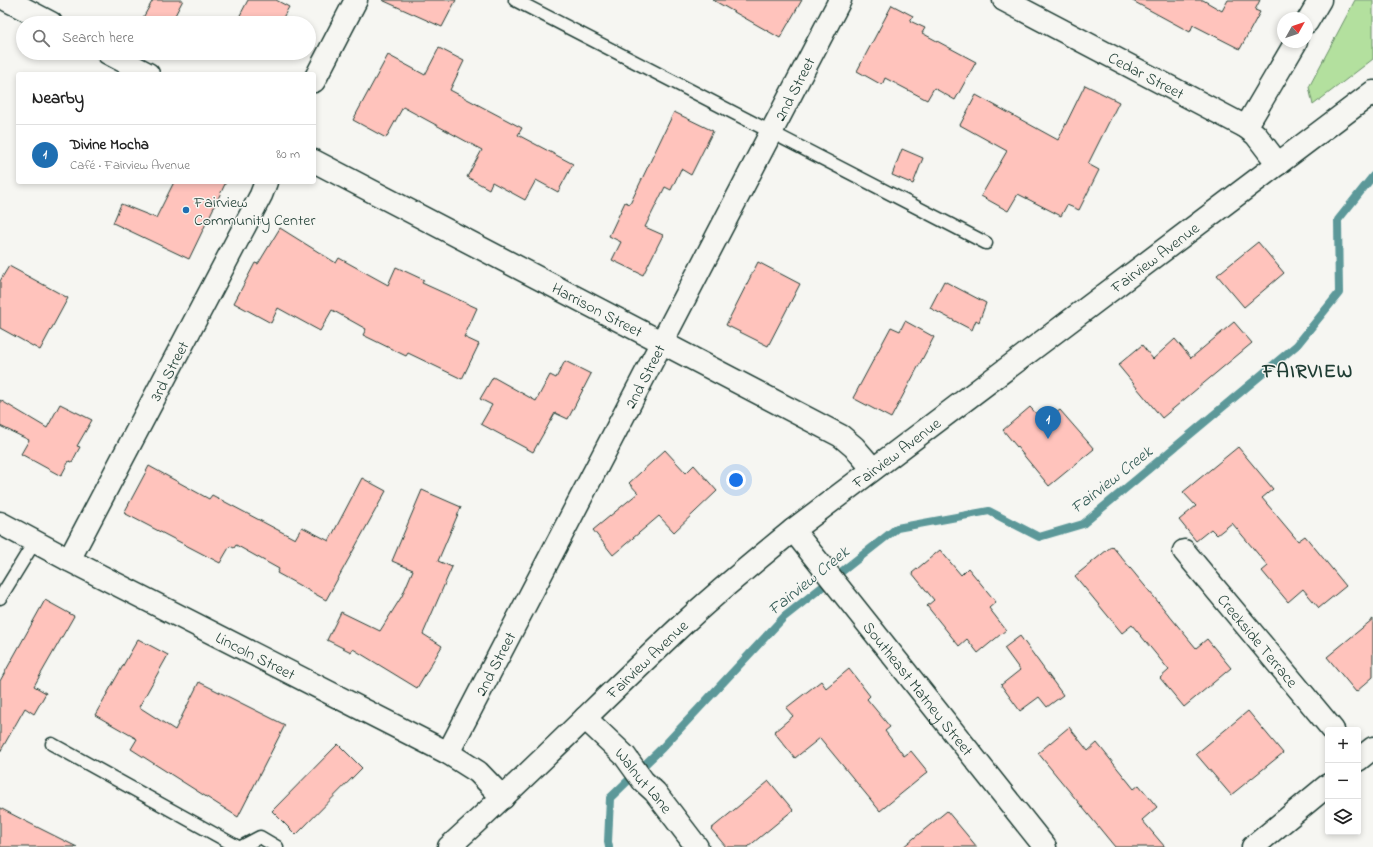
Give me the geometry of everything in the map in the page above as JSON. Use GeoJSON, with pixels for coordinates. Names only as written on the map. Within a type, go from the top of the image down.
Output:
{"type":"FeatureCollection","features":[{"type":"Feature","properties":{"kind":"street"},"geometry":{"type":"LineString","coordinates":[[7,0],[38,16]]}},
{"type":"Feature","properties":{"kind":"street"},"geometry":{"type":"LineString","coordinates":[[316,77],[356,0]]}},
{"type":"Feature","properties":{"kind":"street","name":"2nd Street"},"geometry":{"type":"LineString","coordinates":[[448,753],[840,0]]}},
{"type":"Feature","properties":{"kind":"street","name":"Cedar Street"},"geometry":{"type":"LineString","coordinates":[[1004,0],[1246,127],[1256,135],[1278,164]]}},
{"type":"Feature","properties":{"kind":"street"},"geometry":{"type":"LineString","coordinates":[[1313,12],[1320,0]]}},
{"type":"Feature","properties":{"kind":"street"},"geometry":{"type":"LineString","coordinates":[[1246,127],[1292,48]]}},
{"type":"Feature","properties":{"kind":"street"},"geometry":{"type":"LineString","coordinates":[[121,60],[144,72]]}},
{"type":"Feature","properties":{"kind":"street","name":"Fairview Avenue"},"geometry":{"type":"LineString","coordinates":[[449,847],[503,798],[683,624],[793,530],[1373,92]]}},
{"type":"Feature","properties":{"kind":"street","name":"Harrison Street"},"geometry":{"type":"LineString","coordinates":[[316,162],[842,436],[854,447],[873,469]]}},
{"type":"Feature","properties":{"kind":"street","name":"3rd Street"},"geometry":{"type":"LineString","coordinates":[[70,560],[265,184]]}},
{"type":"Feature","properties":{"kind":"street","name":"Lincoln Street"},"geometry":{"type":"LineString","coordinates":[[0,523],[448,753],[478,772],[503,798]]}},
{"type":"Feature","properties":{"kind":"street","name":"Southeast Matney Street"},"geometry":{"type":"LineString","coordinates":[[793,530],[1045,847]]}},
{"type":"Feature","properties":{"kind":"street","name":"Creekside Terrace"},"geometry":{"type":"LineString","coordinates":[[1184,551],[1331,727]]}},
{"type":"Feature","properties":{"kind":"street","name":"Walnut Lane"},"geometry":{"type":"LineString","coordinates":[[585,718],[625,756],[643,781],[655,792],[697,847]]}},
{"type":"Feature","properties":{"kind":"street"},"geometry":{"type":"LineString","coordinates":[[1361,758],[1373,748]]}},
{"type":"Feature","properties":{"kind":"street"},"geometry":{"type":"LineString","coordinates":[[1253,847],[1325,787]]}},
{"type":"Feature","properties":{"kind":"lane"},"geometry":{"type":"LineString","coordinates":[[515,0],[986,242]]}},
{"type":"Feature","properties":{"kind":"lane"},"geometry":{"type":"LineString","coordinates":[[0,598],[35,541]]}},
{"type":"Feature","properties":{"kind":"lane"},"geometry":{"type":"LineString","coordinates":[[52,744],[240,847],[260,838],[276,847]]}},
{"type":"Feature","properties":{"kind":"green space"},"geometry":{"type":"Polygon","coordinates":[[[1355,0],[1373,0],[1373,59],[1313,105],[1309,87],[1355,0]]]}},
{"type":"Feature","properties":{"kind":"building"},"geometry":{"type":"Polygon","coordinates":[[[153,0],[183,0],[175,16],[144,16],[153,0]]]}},
{"type":"Feature","properties":{"kind":"building"},"geometry":{"type":"Polygon","coordinates":[[[248,0],[276,0],[289,7],[284,16],[240,16],[248,0]]]}},
{"type":"Feature","properties":{"kind":"building"},"geometry":{"type":"Polygon","coordinates":[[[382,0],[456,0],[442,27],[382,0]]]}},
{"type":"Feature","properties":{"kind":"building"},"geometry":{"type":"Polygon","coordinates":[[[713,0],[802,0],[780,38],[713,0]]]}},
{"type":"Feature","properties":{"kind":"building"},"geometry":{"type":"Polygon","coordinates":[[[1131,0],[1203,0],[1222,11],[1228,0],[1260,0],[1255,10],[1260,12],[1240,49],[1193,25],[1190,32],[1131,0]]]}},
{"type":"Feature","properties":{"kind":"building"},"geometry":{"type":"Polygon","coordinates":[[[892,5],[913,16],[910,21],[925,28],[922,33],[976,62],[955,100],[934,88],[927,100],[885,78],[882,85],[857,71],[892,5]]]}},
{"type":"Feature","properties":{"kind":"building"},"geometry":{"type":"Polygon","coordinates":[[[439,48],[464,61],[450,90],[522,128],[518,135],[573,164],[558,192],[536,180],[525,200],[492,182],[489,189],[467,177],[482,150],[403,107],[386,138],[353,120],[388,55],[425,75],[439,48]]]}},
{"type":"Feature","properties":{"kind":"building"},"geometry":{"type":"Polygon","coordinates":[[[1085,85],[1119,102],[1088,164],[1099,170],[1079,210],[1067,205],[1061,216],[1018,194],[1008,211],[981,196],[1007,151],[960,125],[976,95],[1058,140],[1085,85]]]}},
{"type":"Feature","properties":{"kind":"building"},"geometry":{"type":"Polygon","coordinates":[[[674,112],[713,131],[691,175],[681,169],[671,190],[665,187],[645,227],[663,235],[643,275],[612,260],[621,242],[609,236],[625,202],[630,204],[674,112]]]}},
{"type":"Feature","properties":{"kind":"building"},"geometry":{"type":"Polygon","coordinates":[[[902,149],[923,158],[913,184],[892,175],[902,149]]]}},
{"type":"Feature","properties":{"kind":"building","name":"Fairview Community Center"},"geometry":{"type":"Polygon","coordinates":[[[173,184],[225,184],[189,259],[113,223],[121,204],[156,218],[173,184]]]}},
{"type":"Feature","properties":{"kind":"building"},"geometry":{"type":"Polygon","coordinates":[[[280,228],[336,263],[339,258],[388,285],[396,267],[424,280],[422,283],[477,308],[464,337],[479,344],[462,379],[408,353],[406,356],[363,335],[366,329],[332,310],[320,331],[278,308],[271,323],[234,303],[255,263],[258,264],[280,228]]]}},
{"type":"Feature","properties":{"kind":"building"},"geometry":{"type":"Polygon","coordinates":[[[1258,242],[1284,273],[1244,307],[1217,275],[1258,242]]]}},
{"type":"Feature","properties":{"kind":"building"},"geometry":{"type":"Polygon","coordinates":[[[758,262],[800,284],[768,346],[726,325],[758,262]]]}},
{"type":"Feature","properties":{"kind":"building"},"geometry":{"type":"Polygon","coordinates":[[[9,266],[68,298],[40,350],[0,328],[0,281],[9,266]]]}},
{"type":"Feature","properties":{"kind":"building"},"geometry":{"type":"Polygon","coordinates":[[[944,281],[986,303],[979,322],[976,320],[972,330],[930,308],[944,281]]]}},
{"type":"Feature","properties":{"kind":"building"},"geometry":{"type":"Polygon","coordinates":[[[905,321],[934,337],[891,418],[853,398],[891,327],[900,331],[905,321]]]}},
{"type":"Feature","properties":{"kind":"building"},"geometry":{"type":"Polygon","coordinates":[[[1234,322],[1252,343],[1162,418],[1118,365],[1142,345],[1153,359],[1175,339],[1191,358],[1234,322]]]}},
{"type":"Feature","properties":{"kind":"building"},"geometry":{"type":"Polygon","coordinates":[[[565,361],[591,374],[568,419],[555,413],[533,452],[481,424],[492,405],[480,399],[493,377],[536,401],[550,375],[556,378],[565,361]]]}},
{"type":"Feature","properties":{"kind":"building"},"geometry":{"type":"Polygon","coordinates":[[[0,400],[47,428],[60,404],[92,420],[77,446],[80,447],[72,462],[69,461],[61,476],[21,454],[29,440],[0,426],[0,400]]]}},
{"type":"Feature","properties":{"kind":"building"},"geometry":{"type":"Polygon","coordinates":[[[1030,407],[1044,422],[1060,410],[1094,449],[1049,486],[1003,430],[1030,407]]]}},
{"type":"Feature","properties":{"kind":"building"},"geometry":{"type":"Polygon","coordinates":[[[1238,447],[1273,489],[1262,498],[1298,541],[1305,536],[1346,586],[1319,608],[1303,589],[1288,602],[1262,571],[1268,566],[1232,523],[1217,535],[1211,529],[1196,541],[1179,520],[1196,506],[1183,492],[1238,447]]]}},
{"type":"Feature","properties":{"kind":"building"},"geometry":{"type":"Polygon","coordinates":[[[665,450],[686,473],[694,465],[717,491],[674,532],[659,516],[613,555],[593,530],[638,493],[629,483],[665,450]]]}},
{"type":"Feature","properties":{"kind":"building"},"geometry":{"type":"Polygon","coordinates":[[[149,466],[209,499],[212,495],[295,539],[302,527],[329,541],[362,478],[386,491],[326,600],[277,573],[279,569],[236,545],[234,548],[230,546],[220,563],[124,513],[149,466]]]}},
{"type":"Feature","properties":{"kind":"building"},"geometry":{"type":"Polygon","coordinates":[[[422,490],[461,507],[438,561],[452,567],[423,634],[442,646],[417,688],[353,649],[351,652],[327,640],[341,612],[380,631],[402,596],[413,570],[392,561],[422,490]]]}},
{"type":"Feature","properties":{"kind":"building"},"geometry":{"type":"Polygon","coordinates":[[[1112,546],[1196,648],[1207,639],[1231,668],[1184,707],[1160,678],[1169,670],[1132,625],[1122,633],[1075,576],[1112,546]]]}},
{"type":"Feature","properties":{"kind":"building"},"geometry":{"type":"Polygon","coordinates":[[[940,550],[961,575],[968,568],[996,602],[989,608],[1006,630],[978,653],[967,639],[959,646],[927,606],[934,600],[912,573],[940,550]]]}},
{"type":"Feature","properties":{"kind":"building"},"geometry":{"type":"Polygon","coordinates":[[[45,600],[74,616],[34,686],[46,693],[34,714],[25,708],[0,752],[0,681],[45,600]]]}},
{"type":"Feature","properties":{"kind":"building"},"geometry":{"type":"Polygon","coordinates":[[[1373,619],[1373,677],[1356,692],[1327,657],[1373,619]]]}},
{"type":"Feature","properties":{"kind":"building"},"geometry":{"type":"Polygon","coordinates":[[[1020,636],[1063,695],[1047,707],[1039,697],[1020,711],[1001,685],[1020,670],[1004,648],[1020,636]]]}},
{"type":"Feature","properties":{"kind":"building"},"geometry":{"type":"Polygon","coordinates":[[[138,639],[168,655],[139,707],[175,730],[199,682],[285,725],[238,817],[131,749],[137,739],[95,715],[138,639]]]}},
{"type":"Feature","properties":{"kind":"building"},"geometry":{"type":"Polygon","coordinates":[[[849,669],[870,696],[867,699],[890,727],[885,731],[904,756],[911,751],[928,772],[880,811],[820,738],[795,758],[774,732],[793,716],[786,708],[821,681],[826,688],[849,669]]]}},
{"type":"Feature","properties":{"kind":"building"},"geometry":{"type":"Polygon","coordinates":[[[1248,711],[1283,753],[1231,795],[1196,754],[1248,711]]]}},
{"type":"Feature","properties":{"kind":"building"},"geometry":{"type":"Polygon","coordinates":[[[1069,727],[1088,751],[1097,743],[1134,789],[1139,785],[1157,807],[1142,820],[1165,847],[1115,847],[1038,753],[1069,727]]]}},
{"type":"Feature","properties":{"kind":"building"},"geometry":{"type":"Polygon","coordinates":[[[338,744],[362,768],[296,835],[272,811],[338,744]]]}},
{"type":"Feature","properties":{"kind":"building"},"geometry":{"type":"Polygon","coordinates":[[[769,781],[793,810],[748,847],[726,847],[711,829],[769,781]]]}},
{"type":"Feature","properties":{"kind":"building"},"geometry":{"type":"Polygon","coordinates":[[[0,808],[31,824],[77,847],[0,847],[0,808]]]}},
{"type":"Feature","properties":{"kind":"building"},"geometry":{"type":"Polygon","coordinates":[[[947,811],[977,847],[903,847],[947,811]]]}},
{"type":"Feature","properties":{"kind":"waterway","name":"Fairview Creek"},"geometry":{"type":"LineString","coordinates":[[609,847],[610,798],[662,748],[784,617],[897,528],[989,511],[1039,537],[1083,524],[1297,345],[1339,293],[1338,220],[1373,176]]}},
{"type":"Feature","properties":{"kind":"place","name":"Fairview Community Center"},"geometry":{"type":"Point","coordinates":[186,210]}},
{"type":"Feature","properties":{"kind":"place","name":"Divine Mocha"},"geometry":{"type":"Point","coordinates":[1048,439]}},
{"type":"Feature","properties":{"kind":"district","name":"FAIRVIEW"},"geometry":{"type":"Point","coordinates":[1308,370]}}]}
